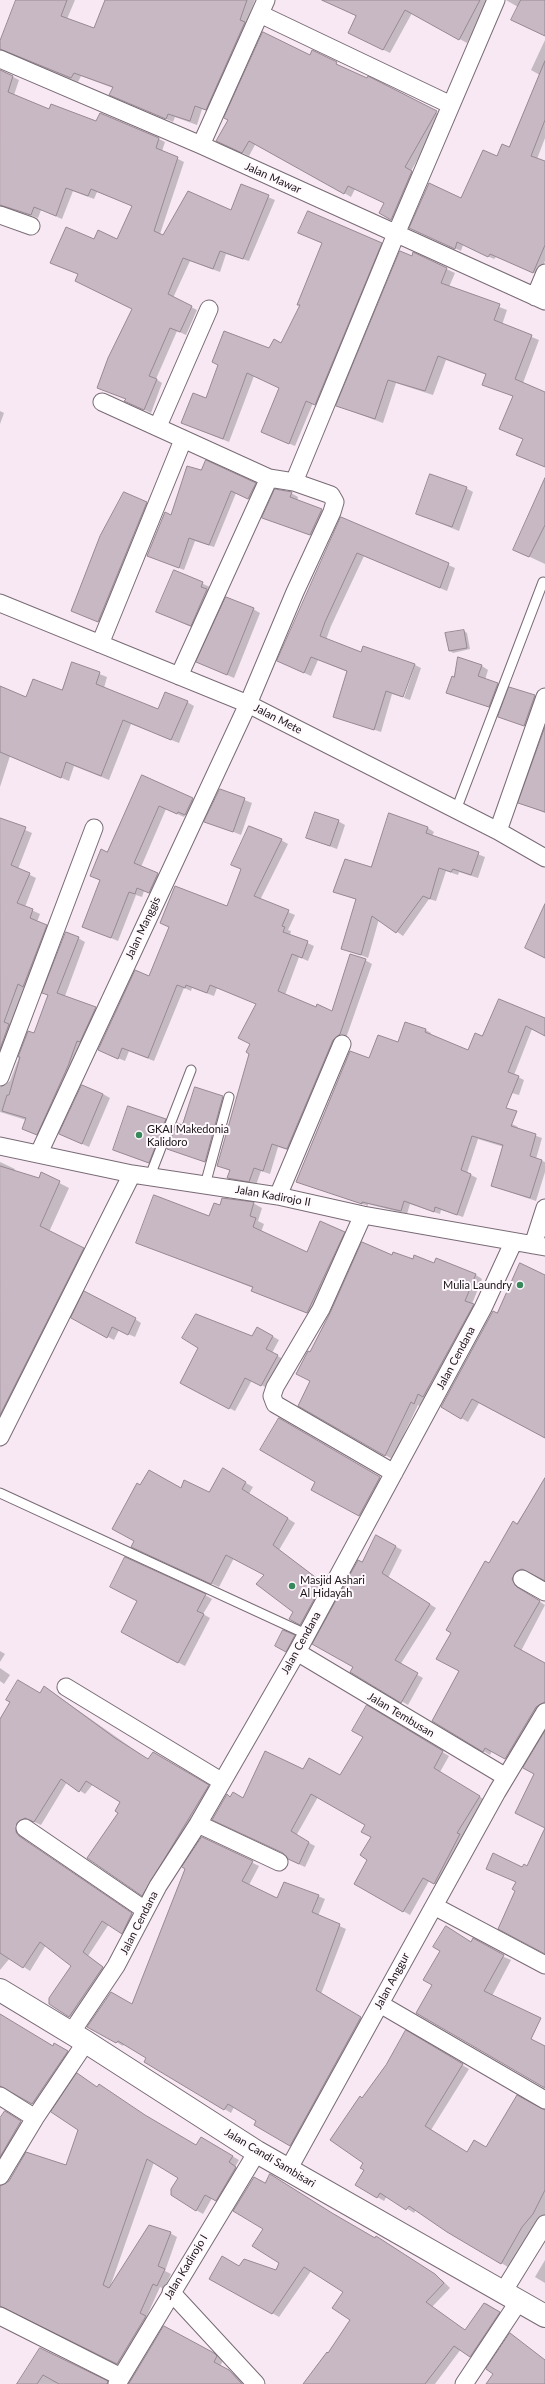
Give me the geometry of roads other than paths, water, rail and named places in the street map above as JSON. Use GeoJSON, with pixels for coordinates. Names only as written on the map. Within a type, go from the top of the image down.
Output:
{"type":"FeatureCollection","features":[{"type":"Feature","properties":{"kind":"street"},"geometry":{"type":"LineString","coordinates":[[294,482],[450,105],[496,0]]}},
{"type":"Feature","properties":{"kind":"street"},"geometry":{"type":"LineString","coordinates":[[201,145],[263,7],[450,105]]}},
{"type":"Feature","properties":{"kind":"street","name":"Jalan Mawar"},"geometry":{"type":"LineString","coordinates":[[0,59],[201,145],[540,299]]}},
{"type":"Feature","properties":{"kind":"street"},"geometry":{"type":"LineString","coordinates":[[0,215],[31,226]]}},
{"type":"Feature","properties":{"kind":"street"},"geometry":{"type":"LineString","coordinates":[[540,299],[545,273]]}},
{"type":"Feature","properties":{"kind":"street"},"geometry":{"type":"LineString","coordinates":[[158,426],[209,309]]}},
{"type":"Feature","properties":{"kind":"street","name":"Jalan Manggis"},"geometry":{"type":"LineString","coordinates":[[39,1153],[248,704],[332,512],[335,502],[331,494],[294,482],[269,478],[183,440],[158,426],[102,402]]}},
{"type":"Feature","properties":{"kind":"street"},"geometry":{"type":"LineString","coordinates":[[100,644],[183,440]]}},
{"type":"Feature","properties":{"kind":"street"},"geometry":{"type":"LineString","coordinates":[[179,676],[269,478]]}},
{"type":"Feature","properties":{"kind":"street","name":"Jalan Mete"},"geometry":{"type":"LineString","coordinates":[[1,607],[100,644],[248,704],[498,831],[545,858]]}},
{"type":"Feature","properties":{"kind":"street"},"geometry":{"type":"LineString","coordinates":[[498,831],[545,697]]}},
{"type":"Feature","properties":{"kind":"street"},"geometry":{"type":"LineString","coordinates":[[0,1077],[94,828]]}},
{"type":"Feature","properties":{"kind":"street"},"geometry":{"type":"LineString","coordinates":[[278,1196],[342,1044]]}},
{"type":"Feature","properties":{"kind":"street","name":"Jalan Kadirojo II"},"geometry":{"type":"LineString","coordinates":[[0,1146],[39,1153],[132,1174],[278,1196],[363,1215],[513,1243],[539,1246]]}},
{"type":"Feature","properties":{"kind":"street"},"geometry":{"type":"LineString","coordinates":[[0,1437],[132,1174]]}},
{"type":"Feature","properties":{"kind":"street"},"geometry":{"type":"LineString","coordinates":[[539,1246],[545,1208]]}},
{"type":"Feature","properties":{"kind":"street"},"geometry":{"type":"LineString","coordinates":[[363,1215],[321,1309],[275,1387],[272,1396],[275,1404],[394,1473]]}},
{"type":"Feature","properties":{"kind":"street","name":"Jalan Cendana"},"geometry":{"type":"LineString","coordinates":[[0,2176],[35,2118],[158,1886],[198,1824],[221,1781],[306,1634],[482,1308],[513,1243]]}},
{"type":"Feature","properties":{"kind":"street"},"geometry":{"type":"LineString","coordinates":[[522,1579],[545,1592]]}},
{"type":"Feature","properties":{"kind":"street","name":"Jalan Tembusan"},"geometry":{"type":"LineString","coordinates":[[296,1652],[506,1777]]}},
{"type":"Feature","properties":{"kind":"street"},"geometry":{"type":"LineString","coordinates":[[66,1687],[221,1781]]}},
{"type":"Feature","properties":{"kind":"street","name":"Jalan Anggur"},"geometry":{"type":"LineString","coordinates":[[288,2170],[497,1792],[545,1712]]}},
{"type":"Feature","properties":{"kind":"street"},"geometry":{"type":"LineString","coordinates":[[198,1824],[280,1862]]}},
{"type":"Feature","properties":{"kind":"street"},"geometry":{"type":"LineString","coordinates":[[25,1828],[145,1910]]}},
{"type":"Feature","properties":{"kind":"street"},"geometry":{"type":"LineString","coordinates":[[434,1906],[545,1965]]}},
{"type":"Feature","properties":{"kind":"street","name":"Jalan Candi Sambisari"},"geometry":{"type":"LineString","coordinates":[[0,1990],[79,2037],[257,2152],[545,2316]]}},
{"type":"Feature","properties":{"kind":"street"},"geometry":{"type":"LineString","coordinates":[[380,2004],[545,2100]]}},
{"type":"Feature","properties":{"kind":"street"},"geometry":{"type":"LineString","coordinates":[[0,2096],[35,2118]]}},
{"type":"Feature","properties":{"kind":"street","name":"Jalan Kadirojo I"},"geometry":{"type":"LineString","coordinates":[[119,2380],[257,2152]]}},
{"type":"Feature","properties":{"kind":"street"},"geometry":{"type":"LineString","coordinates":[[464,2384],[511,2296],[545,2224]]}},
{"type":"Feature","properties":{"kind":"street"},"geometry":{"type":"LineString","coordinates":[[171,2292],[256,2384]]}},
{"type":"Feature","properties":{"kind":"street"},"geometry":{"type":"LineString","coordinates":[[0,2316],[119,2380]]}},
{"type":"Feature","properties":{"kind":"lane"},"geometry":{"type":"LineString","coordinates":[[456,810],[543,582]]}},
{"type":"Feature","properties":{"kind":"lane"},"geometry":{"type":"LineString","coordinates":[[150,1176],[191,1070]]}},
{"type":"Feature","properties":{"kind":"lane"},"geometry":{"type":"LineString","coordinates":[[205,1185],[229,1097]]}},
{"type":"Feature","properties":{"kind":"lane"},"geometry":{"type":"LineString","coordinates":[[0,1493],[306,1634]]}},
{"type":"Feature","properties":{"kind":"place","name":"GKAI Makedonia Kalidoro"},"geometry":{"type":"Point","coordinates":[139,1135]}},
{"type":"Feature","properties":{"kind":"place","name":"Mulia Laundry"},"geometry":{"type":"Point","coordinates":[520,1285]}},
{"type":"Feature","properties":{"kind":"place","name":"Masjid Ashari Al Hidayah"},"geometry":{"type":"Point","coordinates":[292,1586]}}]}
